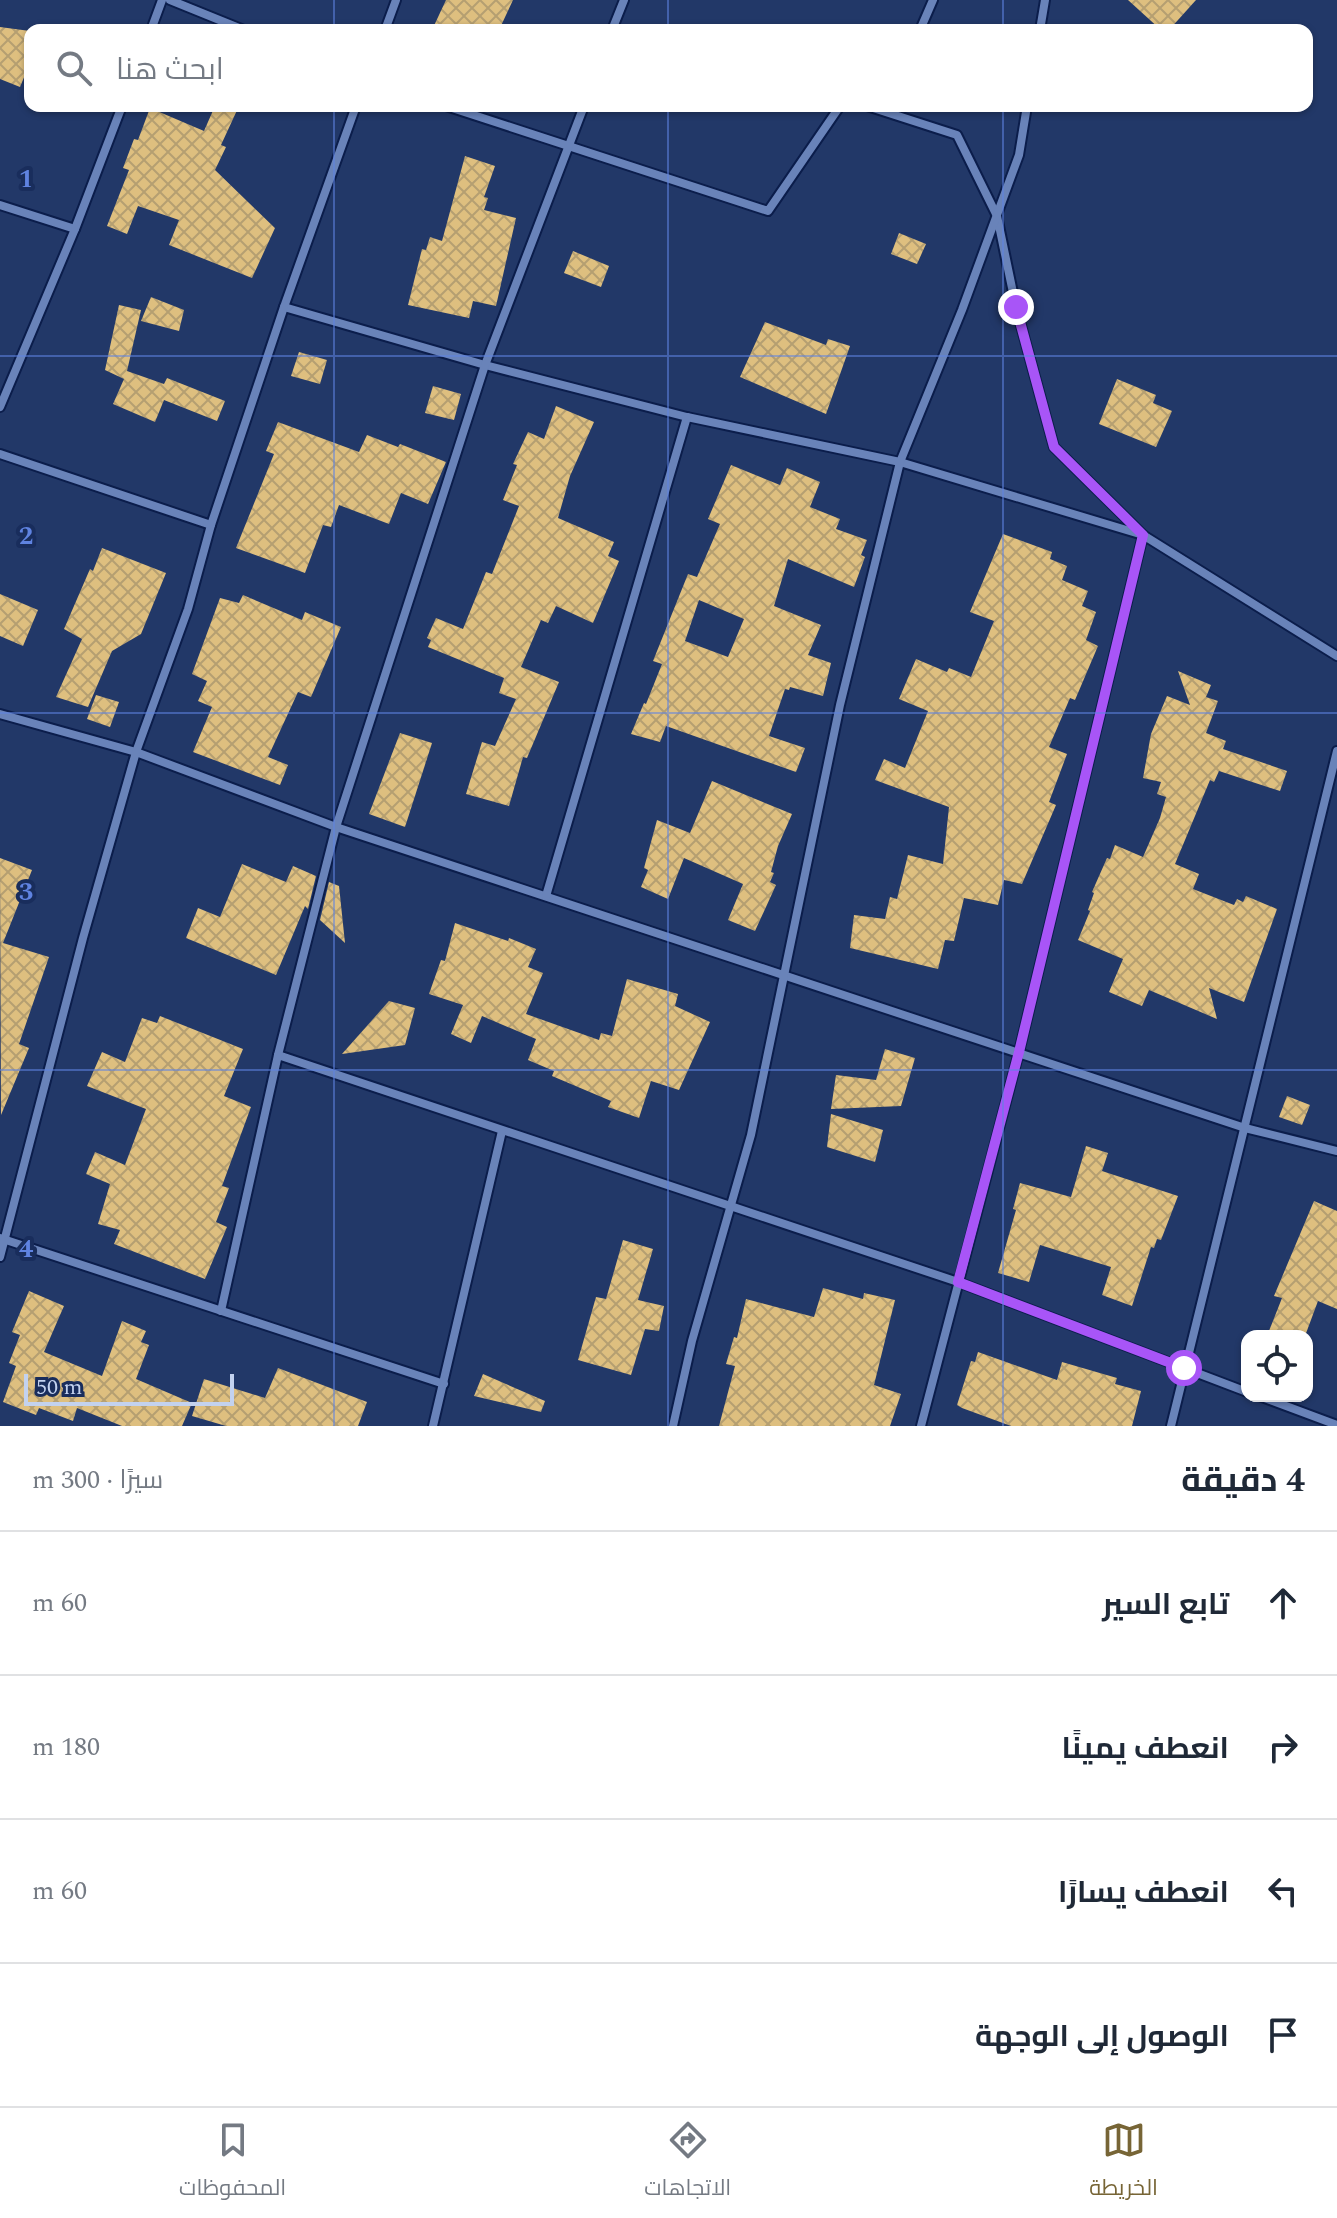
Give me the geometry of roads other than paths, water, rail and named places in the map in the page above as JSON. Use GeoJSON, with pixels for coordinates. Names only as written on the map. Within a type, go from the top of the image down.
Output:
{"type":"FeatureCollection","features":[{"type":"Feature","properties":{"kind":"street"},"geometry":{"type":"LineString","coordinates":[[153,24],[162,0]]}},
{"type":"Feature","properties":{"kind":"street"},"geometry":{"type":"LineString","coordinates":[[170,0],[229,24]]}},
{"type":"Feature","properties":{"kind":"street"},"geometry":{"type":"LineString","coordinates":[[387,24],[396,0]]}},
{"type":"Feature","properties":{"kind":"street"},"geometry":{"type":"LineString","coordinates":[[614,24],[624,0]]}},
{"type":"Feature","properties":{"kind":"street"},"geometry":{"type":"LineString","coordinates":[[923,24],[933,0]]}},
{"type":"Feature","properties":{"kind":"street"},"geometry":{"type":"LineString","coordinates":[[1041,24],[1045,0]]}},
{"type":"Feature","properties":{"kind":"street"},"geometry":{"type":"LineString","coordinates":[[0,407],[75,229],[120,112]]}},
{"type":"Feature","properties":{"kind":"street"},"geometry":{"type":"LineString","coordinates":[[0,1257],[2,1239],[83,938],[136,752],[188,609],[211,525],[284,307],[354,112]]}},
{"type":"Feature","properties":{"kind":"street"},"geometry":{"type":"LineString","coordinates":[[464,112],[768,211],[836,112]]}},
{"type":"Feature","properties":{"kind":"street"},"geometry":{"type":"LineString","coordinates":[[221,1311],[278,1055],[336,827],[485,365],[582,112]]}},
{"type":"Feature","properties":{"kind":"street"},"geometry":{"type":"LineString","coordinates":[[886,112],[957,135],[997,216],[1016,307],[1054,447],[1143,535],[1337,656]]}},
{"type":"Feature","properties":{"kind":"street"},"geometry":{"type":"LineString","coordinates":[[673,1426],[692,1341],[751,1135],[840,705],[900,462],[1019,155],[1026,112]]}},
{"type":"Feature","properties":{"kind":"street"},"geometry":{"type":"LineString","coordinates":[[0,205],[75,229]]}},
{"type":"Feature","properties":{"kind":"street"},"geometry":{"type":"LineString","coordinates":[[284,307],[485,365],[687,417],[900,462],[1143,535]]}},
{"type":"Feature","properties":{"kind":"street"},"geometry":{"type":"LineString","coordinates":[[546,896],[687,417]]}},
{"type":"Feature","properties":{"kind":"street"},"geometry":{"type":"LineString","coordinates":[[0,454],[211,525]]}},
{"type":"Feature","properties":{"kind":"street"},"geometry":{"type":"LineString","coordinates":[[921,1426],[1019,1052],[1143,535]]}},
{"type":"Feature","properties":{"kind":"street"},"geometry":{"type":"LineString","coordinates":[[0,714],[136,752],[336,827],[1245,1128],[1337,1151]]}},
{"type":"Feature","properties":{"kind":"street"},"geometry":{"type":"LineString","coordinates":[[1171,1426],[1337,751]]}},
{"type":"Feature","properties":{"kind":"street"},"geometry":{"type":"LineString","coordinates":[[278,1055],[958,1282],[1241,1390]]}},
{"type":"Feature","properties":{"kind":"street"},"geometry":{"type":"LineString","coordinates":[[433,1426],[502,1131]]}},
{"type":"Feature","properties":{"kind":"street"},"geometry":{"type":"LineString","coordinates":[[2,1239],[444,1384]]}},
{"type":"Feature","properties":{"kind":"street"},"geometry":{"type":"LineString","coordinates":[[1275,1402],[1337,1425]]}}]}
